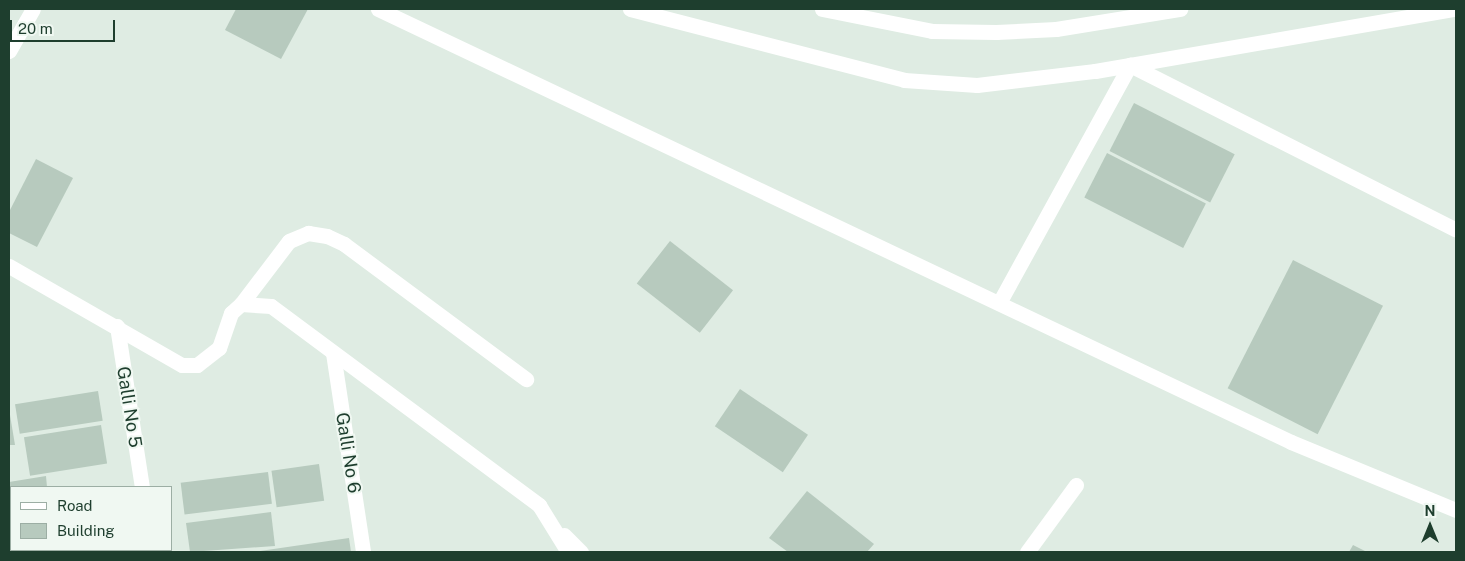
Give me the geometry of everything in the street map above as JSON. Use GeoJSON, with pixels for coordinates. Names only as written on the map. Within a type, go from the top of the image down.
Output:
{"type":"FeatureCollection","features":[{"type":"Feature","properties":{"kind":"street"},"geometry":{"type":"LineString","coordinates":[[9,50],[33,9]]}},
{"type":"Feature","properties":{"kind":"street"},"geometry":{"type":"LineString","coordinates":[[378,9],[397,13],[1291,442],[1456,510]]}},
{"type":"Feature","properties":{"kind":"street"},"geometry":{"type":"LineString","coordinates":[[630,9],[866,72],[932,84],[1034,80],[1453,9]]}},
{"type":"Feature","properties":{"kind":"street"},"geometry":{"type":"LineString","coordinates":[[822,9],[932,32],[1056,29],[1180,9]]}},
{"type":"Feature","properties":{"kind":"street"},"geometry":{"type":"LineString","coordinates":[[999,303],[1130,65]]}},
{"type":"Feature","properties":{"kind":"street"},"geometry":{"type":"LineString","coordinates":[[1130,65],[1456,230]]}},
{"type":"Feature","properties":{"kind":"street"},"geometry":{"type":"LineString","coordinates":[[9,266],[117,326],[172,361],[197,365],[219,348],[232,313],[289,241],[308,233],[327,236],[344,244],[526,378]]}},
{"type":"Feature","properties":{"kind":"street"},"geometry":{"type":"LineString","coordinates":[[241,304],[271,306],[538,505],[556,527],[581,552]]}},
{"type":"Feature","properties":{"kind":"street","name":"Galli No 5"},"geometry":{"type":"LineString","coordinates":[[117,326],[142,486]]}},
{"type":"Feature","properties":{"kind":"street","name":"Galli No 6"},"geometry":{"type":"LineString","coordinates":[[333,353],[363,552]]}},
{"type":"Feature","properties":{"kind":"street"},"geometry":{"type":"LineString","coordinates":[[1027,552],[1076,485]]}},
{"type":"Feature","properties":{"kind":"street"},"geometry":{"type":"LineString","coordinates":[[556,527],[568,552]]}},
{"type":"Feature","properties":{"kind":"building"},"geometry":{"type":"Polygon","coordinates":[[[236,9],[308,9],[281,59],[225,30],[236,9]]]}},
{"type":"Feature","properties":{"kind":"building"},"geometry":{"type":"Polygon","coordinates":[[[1134,103],[1235,154],[1210,202],[1109,151],[1134,103]]]}},
{"type":"Feature","properties":{"kind":"building"},"geometry":{"type":"Polygon","coordinates":[[[1107,153],[1206,203],[1183,248],[1084,198],[1107,153]]]}},
{"type":"Feature","properties":{"kind":"building"},"geometry":{"type":"Polygon","coordinates":[[[36,159],[73,178],[37,247],[9,233],[9,212],[36,159]]]}},
{"type":"Feature","properties":{"kind":"building"},"geometry":{"type":"Polygon","coordinates":[[[670,241],[733,290],[700,333],[637,284],[670,241]]]}},
{"type":"Feature","properties":{"kind":"building"},"geometry":{"type":"Polygon","coordinates":[[[1293,260],[1383,306],[1318,434],[1228,388],[1293,260]]]}},
{"type":"Feature","properties":{"kind":"building"},"geometry":{"type":"Polygon","coordinates":[[[740,389],[808,435],[783,472],[715,426],[740,389]]]}},
{"type":"Feature","properties":{"kind":"building"},"geometry":{"type":"Polygon","coordinates":[[[98,391],[103,421],[20,434],[15,404],[98,391]]]}},
{"type":"Feature","properties":{"kind":"building"},"geometry":{"type":"Polygon","coordinates":[[[9,409],[15,445],[9,445],[9,409]]]}},
{"type":"Feature","properties":{"kind":"building"},"geometry":{"type":"Polygon","coordinates":[[[101,425],[107,464],[30,476],[24,437],[101,425]]]}},
{"type":"Feature","properties":{"kind":"building"},"geometry":{"type":"Polygon","coordinates":[[[319,464],[324,501],[277,507],[271,471],[319,464]]]}},
{"type":"Feature","properties":{"kind":"building"},"geometry":{"type":"Polygon","coordinates":[[[268,472],[272,504],[185,514],[181,483],[268,472]]]}},
{"type":"Feature","properties":{"kind":"building"},"geometry":{"type":"Polygon","coordinates":[[[46,476],[47,486],[10,486],[9,522],[9,482],[46,476]]]}},
{"type":"Feature","properties":{"kind":"building"},"geometry":{"type":"Polygon","coordinates":[[[807,491],[874,544],[867,552],[788,552],[769,538],[807,491]]]}},
{"type":"Feature","properties":{"kind":"building"},"geometry":{"type":"Polygon","coordinates":[[[271,512],[275,546],[190,552],[186,523],[271,512]]]}},
{"type":"Feature","properties":{"kind":"building"},"geometry":{"type":"Polygon","coordinates":[[[349,538],[351,552],[260,552],[260,551],[349,538]]]}},
{"type":"Feature","properties":{"kind":"building"},"geometry":{"type":"Polygon","coordinates":[[[1353,545],[1367,552],[1349,552],[1353,545]]]}},
{"type":"Feature","properties":{"kind":"building"},"geometry":{"type":"Polygon","coordinates":[[[60,551],[148,551],[148,552],[60,551]]]}}]}
